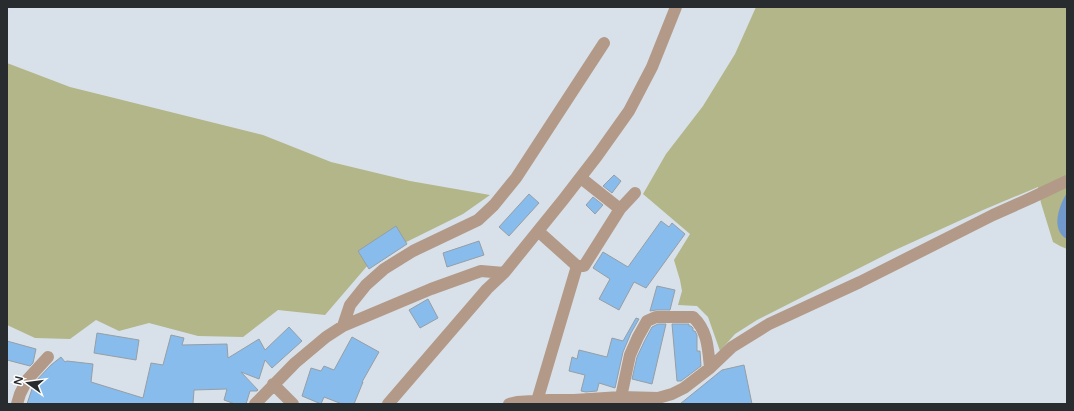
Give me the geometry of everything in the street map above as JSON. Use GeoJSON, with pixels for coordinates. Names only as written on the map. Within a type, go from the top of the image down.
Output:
{"type":"FeatureCollection","features":[{"type":"Feature","properties":{"kind":"street"},"geometry":{"type":"LineString","coordinates":[[388,404],[487,289],[504,273],[581,178],[629,111],[652,67],[676,7]]}},
{"type":"Feature","properties":{"kind":"street"},"geometry":{"type":"LineString","coordinates":[[343,326],[350,305],[366,285],[384,269],[414,251],[478,220],[494,205],[516,178],[604,42]]}},
{"type":"Feature","properties":{"kind":"street"},"geometry":{"type":"LineString","coordinates":[[581,178],[620,209]]}},
{"type":"Feature","properties":{"kind":"street"},"geometry":{"type":"LineString","coordinates":[[509,404],[517,402],[621,397],[658,398],[672,394],[684,388],[710,368],[732,346],[769,324],[860,282],[993,215],[1067,181]]}},
{"type":"Feature","properties":{"kind":"street"},"geometry":{"type":"LineString","coordinates":[[538,231],[577,266],[584,266],[620,209],[635,193]]}},
{"type":"Feature","properties":{"kind":"street"},"geometry":{"type":"LineString","coordinates":[[537,401],[577,266]]}},
{"type":"Feature","properties":{"kind":"street"},"geometry":{"type":"LineString","coordinates":[[254,404],[300,358],[326,337],[343,326],[431,289],[481,271],[504,273]]}},
{"type":"Feature","properties":{"kind":"street"},"geometry":{"type":"LineString","coordinates":[[621,397],[630,354],[647,321],[656,317],[694,317],[699,322],[706,337],[710,368]]}},
{"type":"Feature","properties":{"kind":"street"},"geometry":{"type":"LineString","coordinates":[[17,404],[27,380],[48,357]]}},
{"type":"Feature","properties":{"kind":"street"},"geometry":{"type":"LineString","coordinates":[[273,384],[293,404]]}},
{"type":"Feature","properties":{"kind":"green space"},"geometry":{"type":"Polygon","coordinates":[[[756,7],[1067,7],[1067,249],[1053,242],[1041,203],[1038,187],[893,251],[757,320],[735,334],[720,351],[708,317],[697,306],[678,305],[682,291],[674,260],[690,234],[643,194],[666,154],[703,106],[735,54],[756,7]]]}},
{"type":"Feature","properties":{"kind":"green space"},"geometry":{"type":"Polygon","coordinates":[[[7,63],[70,87],[263,135],[331,162],[410,181],[490,195],[463,214],[374,258],[325,315],[278,310],[243,337],[198,336],[149,323],[119,331],[96,320],[70,339],[35,338],[7,325],[7,63]]]}},
{"type":"Feature","properties":{"kind":"water"},"geometry":{"type":"Polygon","coordinates":[[[1067,193],[1067,239],[1062,235],[1057,224],[1059,210],[1067,193]]]}},
{"type":"Feature","properties":{"kind":"building"},"geometry":{"type":"Polygon","coordinates":[[[614,175],[621,181],[612,193],[603,186],[614,175]]]}},
{"type":"Feature","properties":{"kind":"building"},"geometry":{"type":"Polygon","coordinates":[[[529,194],[539,203],[509,236],[499,227],[529,194]]]}},
{"type":"Feature","properties":{"kind":"building"},"geometry":{"type":"Polygon","coordinates":[[[593,197],[603,205],[595,214],[586,205],[593,197]]]}},
{"type":"Feature","properties":{"kind":"building"},"geometry":{"type":"Polygon","coordinates":[[[661,221],[669,227],[672,223],[685,234],[646,288],[634,282],[619,310],[599,299],[610,279],[593,268],[603,252],[628,267],[661,221]]]}},
{"type":"Feature","properties":{"kind":"building"},"geometry":{"type":"Polygon","coordinates":[[[396,226],[407,244],[369,269],[358,251],[396,226]]]}},
{"type":"Feature","properties":{"kind":"building"},"geometry":{"type":"Polygon","coordinates":[[[479,241],[484,255],[447,267],[443,253],[479,241]]]}},
{"type":"Feature","properties":{"kind":"building"},"geometry":{"type":"Polygon","coordinates":[[[657,286],[675,290],[670,310],[650,311],[657,286]]]}},
{"type":"Feature","properties":{"kind":"building"},"geometry":{"type":"Polygon","coordinates":[[[428,299],[438,318],[420,328],[409,310],[428,299]]]}},
{"type":"Feature","properties":{"kind":"building"},"geometry":{"type":"Polygon","coordinates":[[[636,318],[639,319],[623,352],[615,388],[599,383],[597,391],[581,391],[585,375],[569,371],[572,357],[577,359],[579,350],[607,357],[612,338],[623,341],[636,318]]]}},
{"type":"Feature","properties":{"kind":"building"},"geometry":{"type":"Polygon","coordinates":[[[658,324],[666,324],[652,384],[632,379],[637,357],[645,340],[652,327],[658,324]]]}},
{"type":"Feature","properties":{"kind":"building"},"geometry":{"type":"Polygon","coordinates":[[[672,324],[689,324],[697,335],[697,351],[700,351],[701,366],[681,381],[677,381],[672,324]]]}},
{"type":"Feature","properties":{"kind":"building"},"geometry":{"type":"Polygon","coordinates":[[[289,327],[302,341],[272,368],[265,360],[259,379],[241,372],[258,390],[250,391],[246,404],[235,404],[224,400],[227,389],[194,390],[193,404],[27,404],[34,383],[61,357],[65,362],[93,364],[91,382],[143,398],[151,363],[163,365],[171,335],[184,338],[182,345],[227,344],[228,358],[259,339],[265,350],[289,327]]]}},
{"type":"Feature","properties":{"kind":"building"},"geometry":{"type":"Polygon","coordinates":[[[97,333],[139,340],[136,360],[94,353],[97,333]]]}},
{"type":"Feature","properties":{"kind":"building"},"geometry":{"type":"Polygon","coordinates":[[[352,337],[379,352],[362,382],[354,404],[342,404],[324,397],[321,404],[302,396],[311,368],[321,371],[324,366],[334,370],[352,337]]]}},
{"type":"Feature","properties":{"kind":"building"},"geometry":{"type":"Polygon","coordinates":[[[7,341],[36,349],[33,363],[30,366],[7,360],[7,341]]]}},
{"type":"Feature","properties":{"kind":"building"},"geometry":{"type":"Polygon","coordinates":[[[744,365],[752,404],[680,404],[722,370],[744,365]]]}}]}
